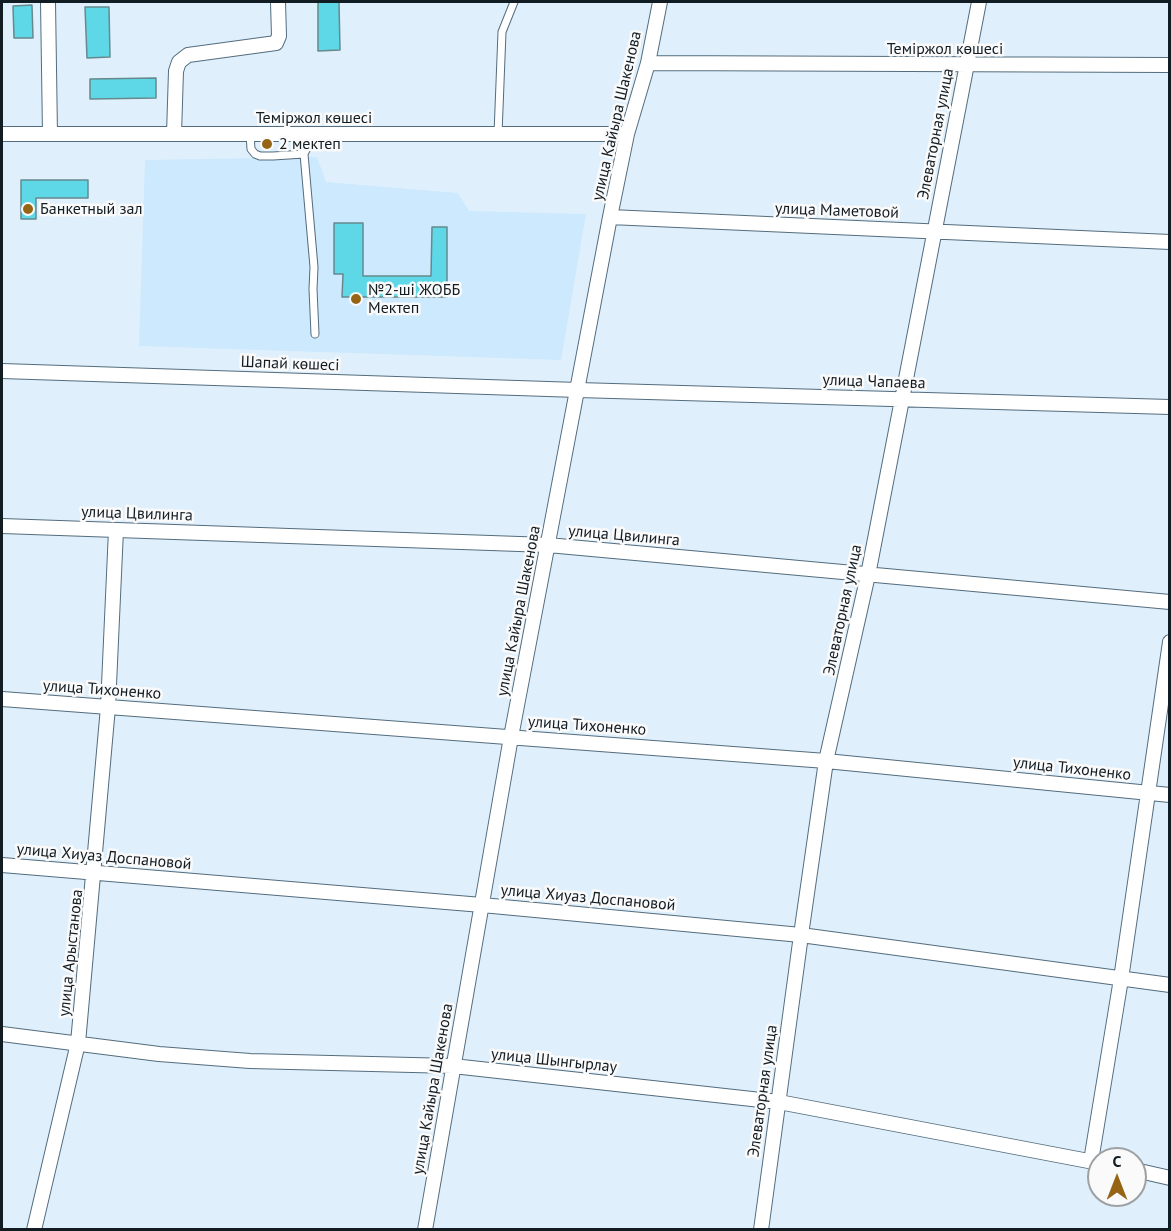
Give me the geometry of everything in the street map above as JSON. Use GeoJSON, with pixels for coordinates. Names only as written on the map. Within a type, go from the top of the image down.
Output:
{"type":"FeatureCollection","features":[{"type":"Feature","properties":{"kind":"street"},"geometry":{"type":"LineString","coordinates":[[48,2],[50,134]]}},
{"type":"Feature","properties":{"kind":"street"},"geometry":{"type":"LineString","coordinates":[[174,134],[176,71],[179,62],[188,55],[276,43],[279,36],[278,2]]}},
{"type":"Feature","properties":{"kind":"street","name":"улица Кайыра Шакенова"},"geometry":{"type":"LineString","coordinates":[[425,1230],[511,737],[610,217],[627,134],[648,63],[660,2]]}},
{"type":"Feature","properties":{"kind":"street","name":"Элеваторная улица"},"geometry":{"type":"LineString","coordinates":[[761,1230],[826,761],[868,575],[904,399],[979,2]]}},
{"type":"Feature","properties":{"kind":"street","name":"Теміржол көшесі"},"geometry":{"type":"LineString","coordinates":[[648,63],[1170,65]]}},
{"type":"Feature","properties":{"kind":"street","name":"Теміржол көшесі"},"geometry":{"type":"LineString","coordinates":[[2,134],[627,134]]}},
{"type":"Feature","properties":{"kind":"street","name":"улица Маметовой"},"geometry":{"type":"LineString","coordinates":[[610,217],[1170,242]]}},
{"type":"Feature","properties":{"kind":"street","name":"Шапай көшесі"},"geometry":{"type":"LineString","coordinates":[[2,370],[578,390]]}},
{"type":"Feature","properties":{"kind":"street","name":"улица Чапаева"},"geometry":{"type":"LineString","coordinates":[[578,390],[1170,406]]}},
{"type":"Feature","properties":{"kind":"street","name":"улица Цвилинга"},"geometry":{"type":"LineString","coordinates":[[2,526],[548,546],[1170,602]]}},
{"type":"Feature","properties":{"kind":"street","name":"улица Арыстанова"},"geometry":{"type":"LineString","coordinates":[[34,1230],[78,1044],[108,707],[116,530]]}},
{"type":"Feature","properties":{"kind":"street"},"geometry":{"type":"LineString","coordinates":[[1097,1147],[1170,642]]}},
{"type":"Feature","properties":{"kind":"street","name":"улица Тихоненко"},"geometry":{"type":"LineString","coordinates":[[2,699],[826,761],[1170,795]]}},
{"type":"Feature","properties":{"kind":"street","name":"улица Хиуаз Доспановой"},"geometry":{"type":"LineString","coordinates":[[2,865],[801,934],[1170,985]]}},
{"type":"Feature","properties":{"kind":"street","name":"улица Шынгырлау"},"geometry":{"type":"LineString","coordinates":[[2,1034],[159,1054],[250,1061],[453,1066],[779,1102],[1087,1160]]}},
{"type":"Feature","properties":{"kind":"street"},"geometry":{"type":"LineString","coordinates":[[1147,1173],[1170,1178]]}},
{"type":"Feature","properties":{"kind":"lane"},"geometry":{"type":"LineString","coordinates":[[498,134],[502,32],[514,2]]}},
{"type":"Feature","properties":{"kind":"lane"},"geometry":{"type":"LineString","coordinates":[[249,134],[251,149],[260,156],[304,154]]}},
{"type":"Feature","properties":{"kind":"lane"},"geometry":{"type":"LineString","coordinates":[[314,134],[304,154],[314,267],[315,334]]}},
{"type":"Feature","properties":{"kind":"shaded area","name":"№2-ші ЖОББ Мектеп"},"geometry":{"type":"Polygon","coordinates":[[[317,157],[326,182],[458,193],[469,211],[586,214],[561,360],[139,346],[145,160],[317,157]]]}},
{"type":"Feature","properties":{"kind":"building"},"geometry":{"type":"Polygon","coordinates":[[[318,2],[339,2],[340,50],[318,51],[318,2]]]}},
{"type":"Feature","properties":{"kind":"building"},"geometry":{"type":"Polygon","coordinates":[[[32,5],[33,38],[14,38],[13,6],[32,5]]]}},
{"type":"Feature","properties":{"kind":"building"},"geometry":{"type":"Polygon","coordinates":[[[85,7],[109,7],[110,57],[87,58],[85,7]]]}},
{"type":"Feature","properties":{"kind":"building"},"geometry":{"type":"Polygon","coordinates":[[[156,78],[156,98],[90,99],[90,79],[156,78]]]}},
{"type":"Feature","properties":{"kind":"building","name":"Банкетный зал"},"geometry":{"type":"Polygon","coordinates":[[[21,180],[88,180],[88,198],[36,198],[36,219],[21,219],[21,180]]]}},
{"type":"Feature","properties":{"kind":"building"},"geometry":{"type":"Polygon","coordinates":[[[334,223],[363,223],[363,276],[431,276],[432,227],[447,227],[447,297],[342,297],[343,274],[334,274],[334,223]]]}},
{"type":"Feature","properties":{"kind":"place","name":"2 мектеп"},"geometry":{"type":"Point","coordinates":[267,144]}},
{"type":"Feature","properties":{"kind":"place","name":"Банкетный зал"},"geometry":{"type":"Point","coordinates":[28,209]}},
{"type":"Feature","properties":{"kind":"place","name":"№2-ші ЖОББ Мектеп"},"geometry":{"type":"Point","coordinates":[356,299]}}]}
